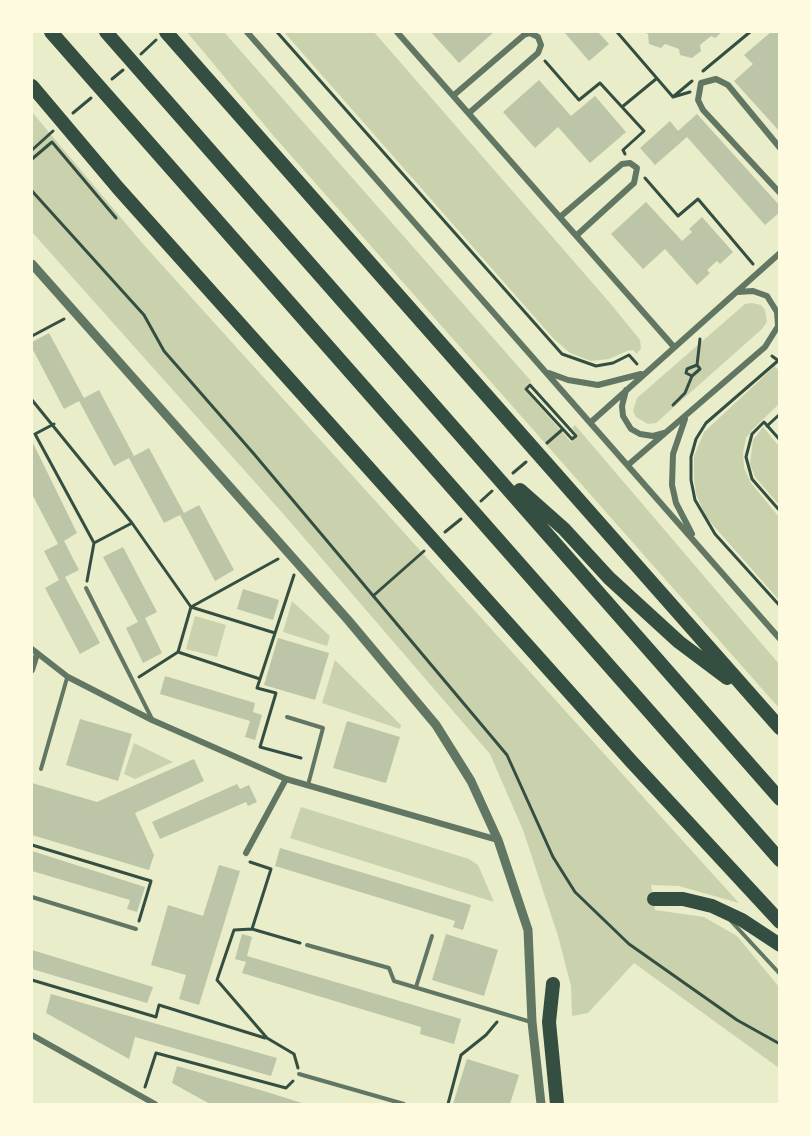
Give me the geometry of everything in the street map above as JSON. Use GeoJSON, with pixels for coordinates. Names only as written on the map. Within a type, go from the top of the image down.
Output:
{"type":"FeatureCollection","features":[{"type":"Feature","properties":{"kind":"highway"},"geometry":{"type":"LineString","coordinates":[[51,32],[780,860]]}},
{"type":"Feature","properties":{"kind":"highway"},"geometry":{"type":"LineString","coordinates":[[106,32],[780,799]]}},
{"type":"Feature","properties":{"kind":"highway"},"geometry":{"type":"LineString","coordinates":[[166,32],[780,728]]}},
{"type":"Feature","properties":{"kind":"highway"},"geometry":{"type":"LineString","coordinates":[[32,87],[118,188],[630,760],[780,922]]}},
{"type":"Feature","properties":{"kind":"highway"},"geometry":{"type":"LineString","coordinates":[[32,92],[48,105]]}},
{"type":"Feature","properties":{"kind":"highway"},"geometry":{"type":"LineString","coordinates":[[478,453],[564,529],[609,578],[679,642],[750,696]]}},
{"type":"Feature","properties":{"kind":"highway"},"geometry":{"type":"LineString","coordinates":[[654,899],[683,899],[712,906],[742,920],[780,945]]}},
{"type":"Feature","properties":{"kind":"highway"},"geometry":{"type":"LineString","coordinates":[[553,984],[549,1022],[557,1104]]}},
{"type":"Feature","properties":{"kind":"street"},"geometry":{"type":"LineString","coordinates":[[247,32],[780,639]]}},
{"type":"Feature","properties":{"kind":"street"},"geometry":{"type":"LineString","coordinates":[[398,32],[674,347]]}},
{"type":"Feature","properties":{"kind":"street"},"geometry":{"type":"LineString","coordinates":[[454,96],[524,35],[530,33],[538,37],[541,45],[538,53],[469,113]]}},
{"type":"Feature","properties":{"kind":"street"},"geometry":{"type":"LineString","coordinates":[[780,148],[728,85],[716,79],[701,83],[698,89],[698,100],[703,110],[780,193]]}},
{"type":"Feature","properties":{"kind":"street"},"geometry":{"type":"LineString","coordinates":[[560,217],[622,164],[630,163],[637,168],[634,183],[576,236]]}},
{"type":"Feature","properties":{"kind":"street"},"geometry":{"type":"LineString","coordinates":[[591,422],[780,253]]}},
{"type":"Feature","properties":{"kind":"street"},"geometry":{"type":"LineString","coordinates":[[32,264],[348,620],[435,725],[471,782],[498,840],[528,930],[532,1022],[541,1104]]}},
{"type":"Feature","properties":{"kind":"street"},"geometry":{"type":"LineString","coordinates":[[628,465],[765,347],[779,324],[777,312],[767,296],[753,291],[738,292]]}},
{"type":"Feature","properties":{"kind":"street"},"geometry":{"type":"LineString","coordinates":[[546,371],[568,380],[598,385],[644,373]]}},
{"type":"Feature","properties":{"kind":"street"},"geometry":{"type":"LineString","coordinates":[[626,390],[622,406],[623,416],[632,429],[640,435],[653,436],[667,432]]}},
{"type":"Feature","properties":{"kind":"street"},"geometry":{"type":"LineString","coordinates":[[685,418],[673,454],[672,485],[675,502],[698,545]]}},
{"type":"Feature","properties":{"kind":"street"},"geometry":{"type":"LineString","coordinates":[[32,649],[68,677],[152,720],[286,779],[498,840]]}},
{"type":"Feature","properties":{"kind":"street"},"geometry":{"type":"LineString","coordinates":[[32,670],[37,654]]}},
{"type":"Feature","properties":{"kind":"street"},"geometry":{"type":"LineString","coordinates":[[246,853],[286,779]]}},
{"type":"Feature","properties":{"kind":"street"},"geometry":{"type":"LineString","coordinates":[[32,1035],[155,1104]]}},
{"type":"Feature","properties":{"kind":"lane"},"geometry":{"type":"LineString","coordinates":[[86,588],[152,720]]}},
{"type":"Feature","properties":{"kind":"lane"},"geometry":{"type":"LineString","coordinates":[[41,769],[68,677]]}},
{"type":"Feature","properties":{"kind":"lane"},"geometry":{"type":"LineString","coordinates":[[287,717],[323,728],[308,784]]}},
{"type":"Feature","properties":{"kind":"lane"},"geometry":{"type":"LineString","coordinates":[[32,897],[136,929]]}},
{"type":"Feature","properties":{"kind":"lane"},"geometry":{"type":"LineString","coordinates":[[712,906],[739,927],[780,974]]}},
{"type":"Feature","properties":{"kind":"lane"},"geometry":{"type":"LineString","coordinates":[[416,987],[432,936]]}},
{"type":"Feature","properties":{"kind":"lane"},"geometry":{"type":"LineString","coordinates":[[307,945],[389,968],[394,981],[532,1022]]}},
{"type":"Feature","properties":{"kind":"lane"},"geometry":{"type":"LineString","coordinates":[[299,1074],[404,1104]]}},
{"type":"Feature","properties":{"kind":"path"},"geometry":{"type":"LineString","coordinates":[[277,32],[562,354],[596,366],[613,363],[629,355],[639,366]]}},
{"type":"Feature","properties":{"kind":"path"},"geometry":{"type":"LineString","coordinates":[[617,32],[673,97]]}},
{"type":"Feature","properties":{"kind":"path"},"geometry":{"type":"LineString","coordinates":[[673,97],[750,32]]}},
{"type":"Feature","properties":{"kind":"path"},"geometry":{"type":"LineString","coordinates":[[538,53],[579,100],[600,83],[644,131],[622,150],[630,163]]}},
{"type":"Feature","properties":{"kind":"path"},"geometry":{"type":"LineString","coordinates":[[622,107],[656,79]]}},
{"type":"Feature","properties":{"kind":"path"},"geometry":{"type":"LineString","coordinates":[[673,97],[698,89]]}},
{"type":"Feature","properties":{"kind":"path"},"geometry":{"type":"LineString","coordinates":[[32,159],[52,142],[116,218]]}},
{"type":"Feature","properties":{"kind":"path"},"geometry":{"type":"LineString","coordinates":[[637,168],[678,216],[698,199],[760,272]]}},
{"type":"Feature","properties":{"kind":"path"},"geometry":{"type":"LineString","coordinates":[[32,191],[144,315],[164,351],[254,454],[507,755],[553,857],[575,892],[629,944],[737,1020],[780,1044]]}},
{"type":"Feature","properties":{"kind":"path"},"geometry":{"type":"LineString","coordinates":[[32,336],[75,313]]}},
{"type":"Feature","properties":{"kind":"path"},"geometry":{"type":"LineString","coordinates":[[673,405],[685,393],[692,376],[700,369],[697,365],[700,339]]}},
{"type":"Feature","properties":{"kind":"path"},"geometry":{"type":"LineString","coordinates":[[772,357],[779,360],[706,423],[693,448],[691,480],[694,500],[706,520],[780,606]]}},
{"type":"Feature","properties":{"kind":"path"},"geometry":{"type":"LineString","coordinates":[[692,376],[686,373],[687,369],[697,365]]}},
{"type":"Feature","properties":{"kind":"path"},"geometry":{"type":"LineString","coordinates":[[530,385],[567,426],[576,436],[572,439],[526,388],[530,385]]}},
{"type":"Feature","properties":{"kind":"path"},"geometry":{"type":"LineString","coordinates":[[32,400],[54,424],[132,523],[190,607],[275,633]]}},
{"type":"Feature","properties":{"kind":"path"},"geometry":{"type":"LineString","coordinates":[[767,426],[780,414]]}},
{"type":"Feature","properties":{"kind":"path"},"geometry":{"type":"LineString","coordinates":[[780,440],[764,422],[752,434],[746,457],[752,479],[780,511]]}},
{"type":"Feature","properties":{"kind":"path"},"geometry":{"type":"LineString","coordinates":[[54,424],[35,434],[94,543],[86,588]]}},
{"type":"Feature","properties":{"kind":"path"},"geometry":{"type":"LineString","coordinates":[[94,543],[132,523]]}},
{"type":"Feature","properties":{"kind":"path"},"geometry":{"type":"LineString","coordinates":[[133,681],[178,652],[190,607],[274,562],[287,551]]}},
{"type":"Feature","properties":{"kind":"path"},"geometry":{"type":"LineString","coordinates":[[298,565],[257,688],[276,693],[260,747],[300,758]]}},
{"type":"Feature","properties":{"kind":"path"},"geometry":{"type":"LineString","coordinates":[[178,652],[260,680]]}},
{"type":"Feature","properties":{"kind":"path"},"geometry":{"type":"LineString","coordinates":[[32,845],[151,881],[136,929]]}},
{"type":"Feature","properties":{"kind":"path"},"geometry":{"type":"LineString","coordinates":[[246,853],[245,860],[271,869],[252,929]]}},
{"type":"Feature","properties":{"kind":"path"},"geometry":{"type":"LineString","coordinates":[[267,1038],[218,980],[234,930],[252,929],[307,945]]}},
{"type":"Feature","properties":{"kind":"path"},"geometry":{"type":"LineString","coordinates":[[32,980],[156,1017],[159,1005],[267,1038],[294,1054],[299,1074],[286,1088],[156,1053],[142,1097]]}},
{"type":"Feature","properties":{"kind":"path"},"geometry":{"type":"LineString","coordinates":[[448,1104],[461,1055],[486,1035],[504,1014]]}},
{"type":"Feature","properties":{"kind":"green space"},"geometry":{"type":"Polygon","coordinates":[[[187,32],[224,32],[531,381],[524,389],[571,442],[578,436],[572,428],[575,425],[779,664],[779,708],[272,134],[187,32]]]}},
{"type":"Feature","properties":{"kind":"green space"},"geometry":{"type":"Polygon","coordinates":[[[284,32],[374,32],[610,303],[640,340],[641,348],[637,354],[633,350],[609,359],[591,361],[570,353],[553,338],[284,32]]]}},
{"type":"Feature","properties":{"kind":"green space"},"geometry":{"type":"Polygon","coordinates":[[[32,112],[143,244],[739,903],[679,886],[651,885],[655,910],[704,917],[737,936],[779,987],[779,1068],[634,963],[588,1013],[572,1016],[571,986],[558,936],[523,830],[490,754],[286,517],[32,232],[32,112]]]}},
{"type":"Feature","properties":{"kind":"green space"},"geometry":{"type":"Polygon","coordinates":[[[745,304],[761,305],[765,310],[767,322],[762,329],[656,423],[648,424],[636,417],[633,411],[637,398],[745,304]]]}},
{"type":"Feature","properties":{"kind":"green space"},"geometry":{"type":"Polygon","coordinates":[[[775,366],[779,371],[779,404],[746,438],[743,453],[744,468],[751,483],[779,517],[779,600],[705,516],[696,494],[694,478],[694,456],[704,432],[775,366]]]}},
{"type":"Feature","properties":{"kind":"green space"},"geometry":{"type":"Polygon","coordinates":[[[763,427],[779,446],[779,505],[755,477],[750,464],[753,440],[763,427]]]}},
{"type":"Feature","properties":{"kind":"green space"},"geometry":{"type":"Polygon","coordinates":[[[292,601],[330,636],[327,646],[283,632],[292,601]]]}},
{"type":"Feature","properties":{"kind":"green space"},"geometry":{"type":"Polygon","coordinates":[[[195,616],[226,625],[217,657],[186,649],[195,616]]]}},
{"type":"Feature","properties":{"kind":"green space"},"geometry":{"type":"Polygon","coordinates":[[[335,660],[401,725],[400,729],[322,703],[335,660]]]}},
{"type":"Feature","properties":{"kind":"green space"},"geometry":{"type":"Polygon","coordinates":[[[134,743],[173,762],[135,779],[124,774],[134,743]]]}},
{"type":"Feature","properties":{"kind":"green space"},"geometry":{"type":"Polygon","coordinates":[[[301,807],[469,859],[478,865],[494,902],[290,838],[301,807]]]}},
{"type":"Feature","properties":{"kind":"building"},"geometry":{"type":"Polygon","coordinates":[[[431,32],[494,32],[459,63],[431,32]]]}},
{"type":"Feature","properties":{"kind":"building"},"geometry":{"type":"Polygon","coordinates":[[[564,32],[598,32],[609,44],[589,61],[564,32]]]}},
{"type":"Feature","properties":{"kind":"building"},"geometry":{"type":"Polygon","coordinates":[[[643,32],[722,32],[715,38],[711,36],[700,45],[701,51],[692,58],[680,55],[679,49],[665,44],[661,48],[649,44],[648,34],[643,32]]]}},
{"type":"Feature","properties":{"kind":"building"},"geometry":{"type":"Polygon","coordinates":[[[771,32],[780,33],[780,132],[734,81],[753,64],[744,55],[771,32]]]}},
{"type":"Feature","properties":{"kind":"building"},"geometry":{"type":"Polygon","coordinates":[[[539,80],[571,116],[595,96],[626,132],[590,163],[558,127],[535,148],[503,112],[539,80]]]}},
{"type":"Feature","properties":{"kind":"building"},"geometry":{"type":"Polygon","coordinates":[[[697,114],[780,206],[780,212],[765,225],[687,137],[655,165],[640,148],[670,121],[678,131],[697,114]]]}},
{"type":"Feature","properties":{"kind":"building"},"geometry":{"type":"Polygon","coordinates":[[[646,202],[682,241],[692,232],[689,229],[702,217],[733,252],[720,264],[717,261],[707,270],[710,273],[697,285],[665,249],[643,269],[611,234],[646,202]]]}},
{"type":"Feature","properties":{"kind":"building"},"geometry":{"type":"Polygon","coordinates":[[[49,333],[84,398],[99,390],[134,456],[149,448],[184,513],[199,505],[234,570],[215,581],[180,515],[164,523],[129,458],[114,466],[79,401],[64,409],[32,348],[32,342],[49,333]]]}},
{"type":"Feature","properties":{"kind":"building"},"geometry":{"type":"Polygon","coordinates":[[[32,441],[77,533],[64,541],[79,570],[65,577],[100,643],[80,654],[45,588],[59,580],[44,551],[58,544],[32,494],[32,441]]]}},
{"type":"Feature","properties":{"kind":"building"},"geometry":{"type":"Polygon","coordinates":[[[123,547],[157,612],[145,618],[162,653],[143,663],[126,628],[138,622],[103,557],[123,547]]]}},
{"type":"Feature","properties":{"kind":"building"},"geometry":{"type":"Polygon","coordinates":[[[243,589],[279,600],[273,620],[237,609],[243,589]]]}},
{"type":"Feature","properties":{"kind":"building"},"geometry":{"type":"Polygon","coordinates":[[[278,638],[329,653],[315,700],[264,685],[278,638]]]}},
{"type":"Feature","properties":{"kind":"building"},"geometry":{"type":"Polygon","coordinates":[[[165,676],[255,703],[253,712],[262,715],[255,740],[245,737],[250,721],[160,694],[165,676]]]}},
{"type":"Feature","properties":{"kind":"building"},"geometry":{"type":"Polygon","coordinates":[[[80,719],[132,734],[118,781],[66,765],[80,719]]]}},
{"type":"Feature","properties":{"kind":"building"},"geometry":{"type":"Polygon","coordinates":[[[347,721],[400,737],[386,783],[333,768],[347,721]]]}},
{"type":"Feature","properties":{"kind":"building"},"geometry":{"type":"Polygon","coordinates":[[[194,759],[204,781],[135,813],[154,855],[149,870],[32,835],[32,783],[97,802],[194,759]]]}},
{"type":"Feature","properties":{"kind":"building"},"geometry":{"type":"Polygon","coordinates":[[[237,784],[240,789],[249,785],[257,802],[248,806],[246,802],[160,839],[152,822],[237,784]]]}},
{"type":"Feature","properties":{"kind":"building"},"geometry":{"type":"Polygon","coordinates":[[[280,848],[471,905],[463,930],[453,927],[455,921],[275,866],[280,848]]]}},
{"type":"Feature","properties":{"kind":"building"},"geometry":{"type":"Polygon","coordinates":[[[32,851],[145,887],[137,912],[127,909],[130,900],[32,871],[32,851]]]}},
{"type":"Feature","properties":{"kind":"building"},"geometry":{"type":"Polygon","coordinates":[[[219,865],[240,871],[199,1005],[179,999],[186,975],[151,965],[168,905],[203,916],[219,865]]]}},
{"type":"Feature","properties":{"kind":"building"},"geometry":{"type":"Polygon","coordinates":[[[242,934],[252,937],[247,956],[461,1019],[454,1044],[420,1034],[421,1027],[242,973],[246,962],[235,959],[242,934]]]}},
{"type":"Feature","properties":{"kind":"building"},"geometry":{"type":"Polygon","coordinates":[[[446,934],[498,950],[484,996],[432,980],[446,934]]]}},
{"type":"Feature","properties":{"kind":"building"},"geometry":{"type":"Polygon","coordinates":[[[32,950],[153,987],[147,1003],[32,969],[32,950]]]}},
{"type":"Feature","properties":{"kind":"building"},"geometry":{"type":"Polygon","coordinates":[[[51,994],[277,1058],[271,1076],[135,1037],[129,1059],[46,1013],[51,994]]]}},
{"type":"Feature","properties":{"kind":"building"},"geometry":{"type":"Polygon","coordinates":[[[467,1059],[519,1075],[510,1104],[453,1104],[467,1059]]]}},
{"type":"Feature","properties":{"kind":"building"},"geometry":{"type":"Polygon","coordinates":[[[177,1066],[305,1104],[210,1104],[172,1083],[177,1066]]]}}]}
